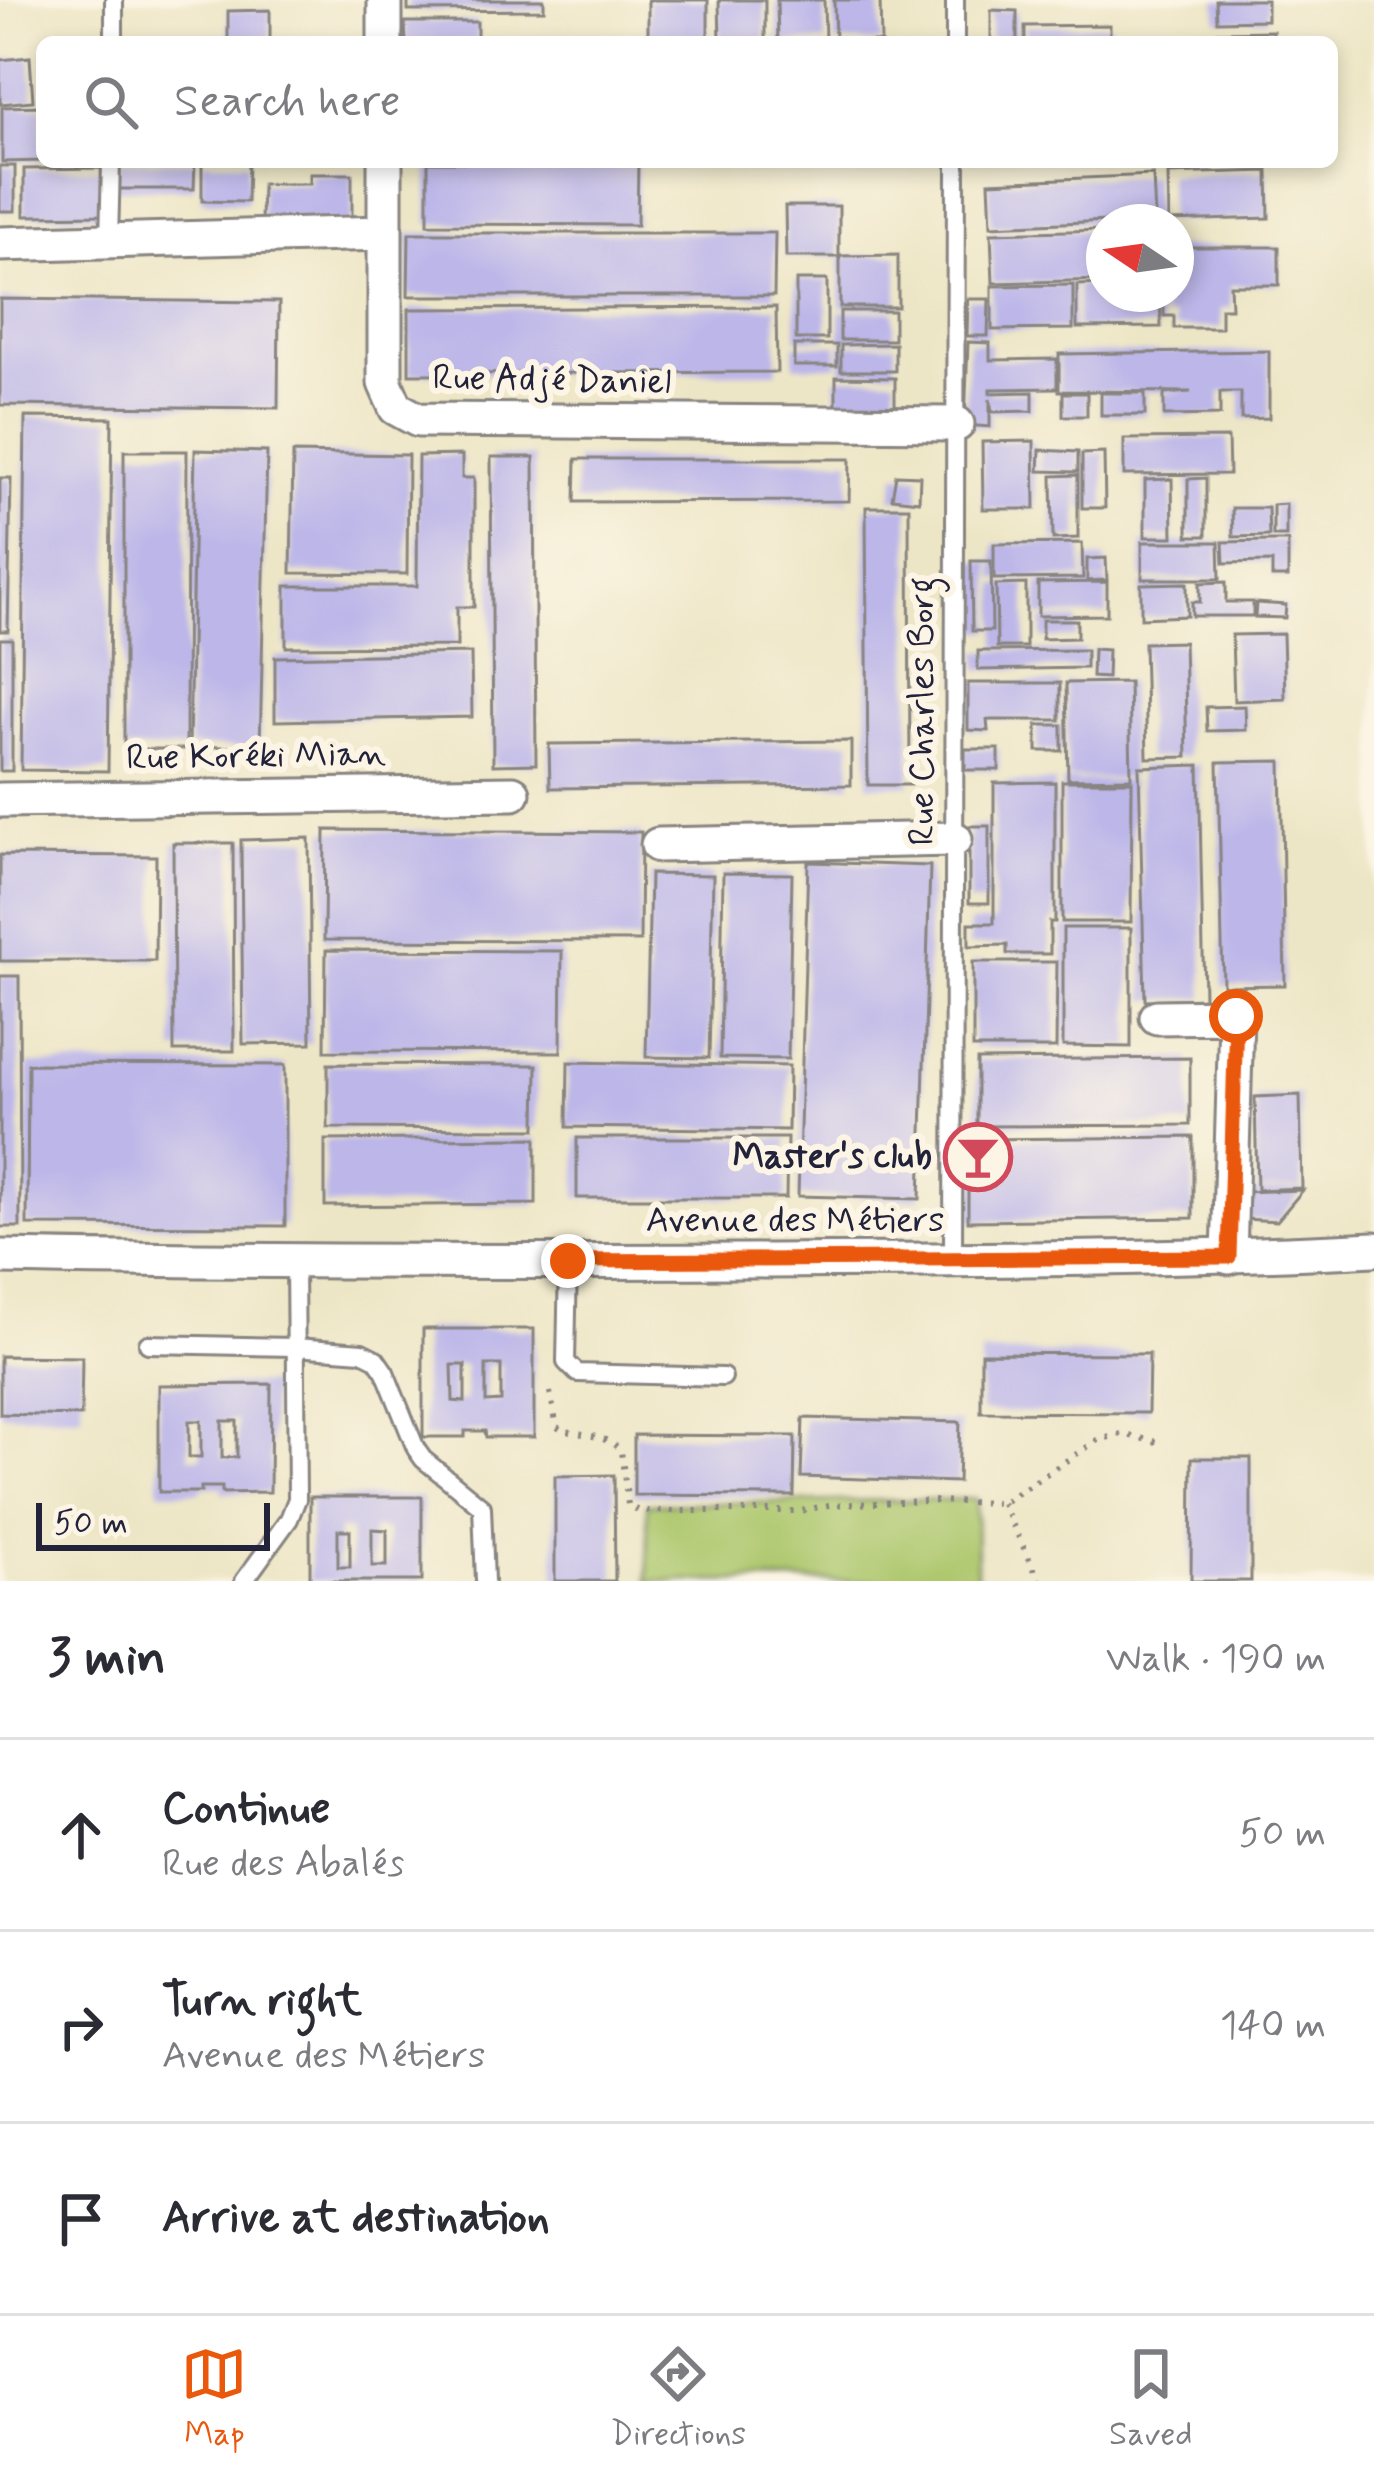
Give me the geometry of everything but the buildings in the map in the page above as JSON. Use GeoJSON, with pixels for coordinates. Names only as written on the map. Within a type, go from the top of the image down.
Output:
{"type":"FeatureCollection","features":[{"type":"Feature","properties":{"kind":"street"},"geometry":{"type":"LineString","coordinates":[[385,0],[385,36]]}},
{"type":"Feature","properties":{"kind":"street","name":"Rue Adjé Daniel"},"geometry":{"type":"LineString","coordinates":[[385,168],[385,383],[396,408],[418,420],[957,424]]}},
{"type":"Feature","properties":{"kind":"street"},"geometry":{"type":"LineString","coordinates":[[0,244],[385,232]]}},
{"type":"Feature","properties":{"kind":"street","name":"Rue Koréki Mian"},"geometry":{"type":"LineString","coordinates":[[0,800],[513,793]]}},
{"type":"Feature","properties":{"kind":"street"},"geometry":{"type":"LineString","coordinates":[[658,845],[955,839]]}},
{"type":"Feature","properties":{"kind":"street"},"geometry":{"type":"LineString","coordinates":[[1157,1017],[1236,1016],[1229,1257]]}},
{"type":"Feature","properties":{"kind":"street","name":"Avenue des Métiers"},"geometry":{"type":"LineString","coordinates":[[0,1257],[296,1263],[953,1260],[1374,1250]]}},
{"type":"Feature","properties":{"kind":"lane"},"geometry":{"type":"LineString","coordinates":[[114,36],[115,0]]}},
{"type":"Feature","properties":{"kind":"lane"},"geometry":{"type":"LineString","coordinates":[[955,0],[955,36]]}},
{"type":"Feature","properties":{"kind":"lane"},"geometry":{"type":"LineString","coordinates":[[109,241],[111,168]]}},
{"type":"Feature","properties":{"kind":"lane","name":"Rue Charles Borg"},"geometry":{"type":"LineString","coordinates":[[953,1260],[956,168]]}},
{"type":"Feature","properties":{"kind":"lane"},"geometry":{"type":"LineString","coordinates":[[568,1261],[566,1362],[570,1369],[577,1373],[722,1377]]}},
{"type":"Feature","properties":{"kind":"lane"},"geometry":{"type":"LineString","coordinates":[[244,1581],[289,1519],[297,1499],[296,1263]]}},
{"type":"Feature","properties":{"kind":"lane"},"geometry":{"type":"LineString","coordinates":[[148,1344],[295,1347],[362,1352],[376,1359],[423,1460],[482,1507],[485,1581]]}},
{"type":"Feature","properties":{"kind":"path"},"geometry":{"type":"LineString","coordinates":[[550,1392],[553,1418],[562,1430],[617,1445],[628,1504],[639,1511],[800,1511],[925,1501],[1002,1503],[1098,1439],[1122,1434],[1157,1442]]}},
{"type":"Feature","properties":{"kind":"path"},"geometry":{"type":"LineString","coordinates":[[1002,1503],[1040,1581]]}},
{"type":"Feature","properties":{"kind":"green space"},"geometry":{"type":"Polygon","coordinates":[[[976,1499],[977,1581],[648,1581],[647,1504],[976,1499]]]}},
{"type":"Feature","properties":{"kind":"place","name":"Master's club"},"geometry":{"type":"Point","coordinates":[978,1157]}},
{"type":"Feature","properties":{"kind":"route"},"geometry":{"type":"LineString","coordinates":[[568,1261],[1229,1257],[1236,1016]]}}]}
